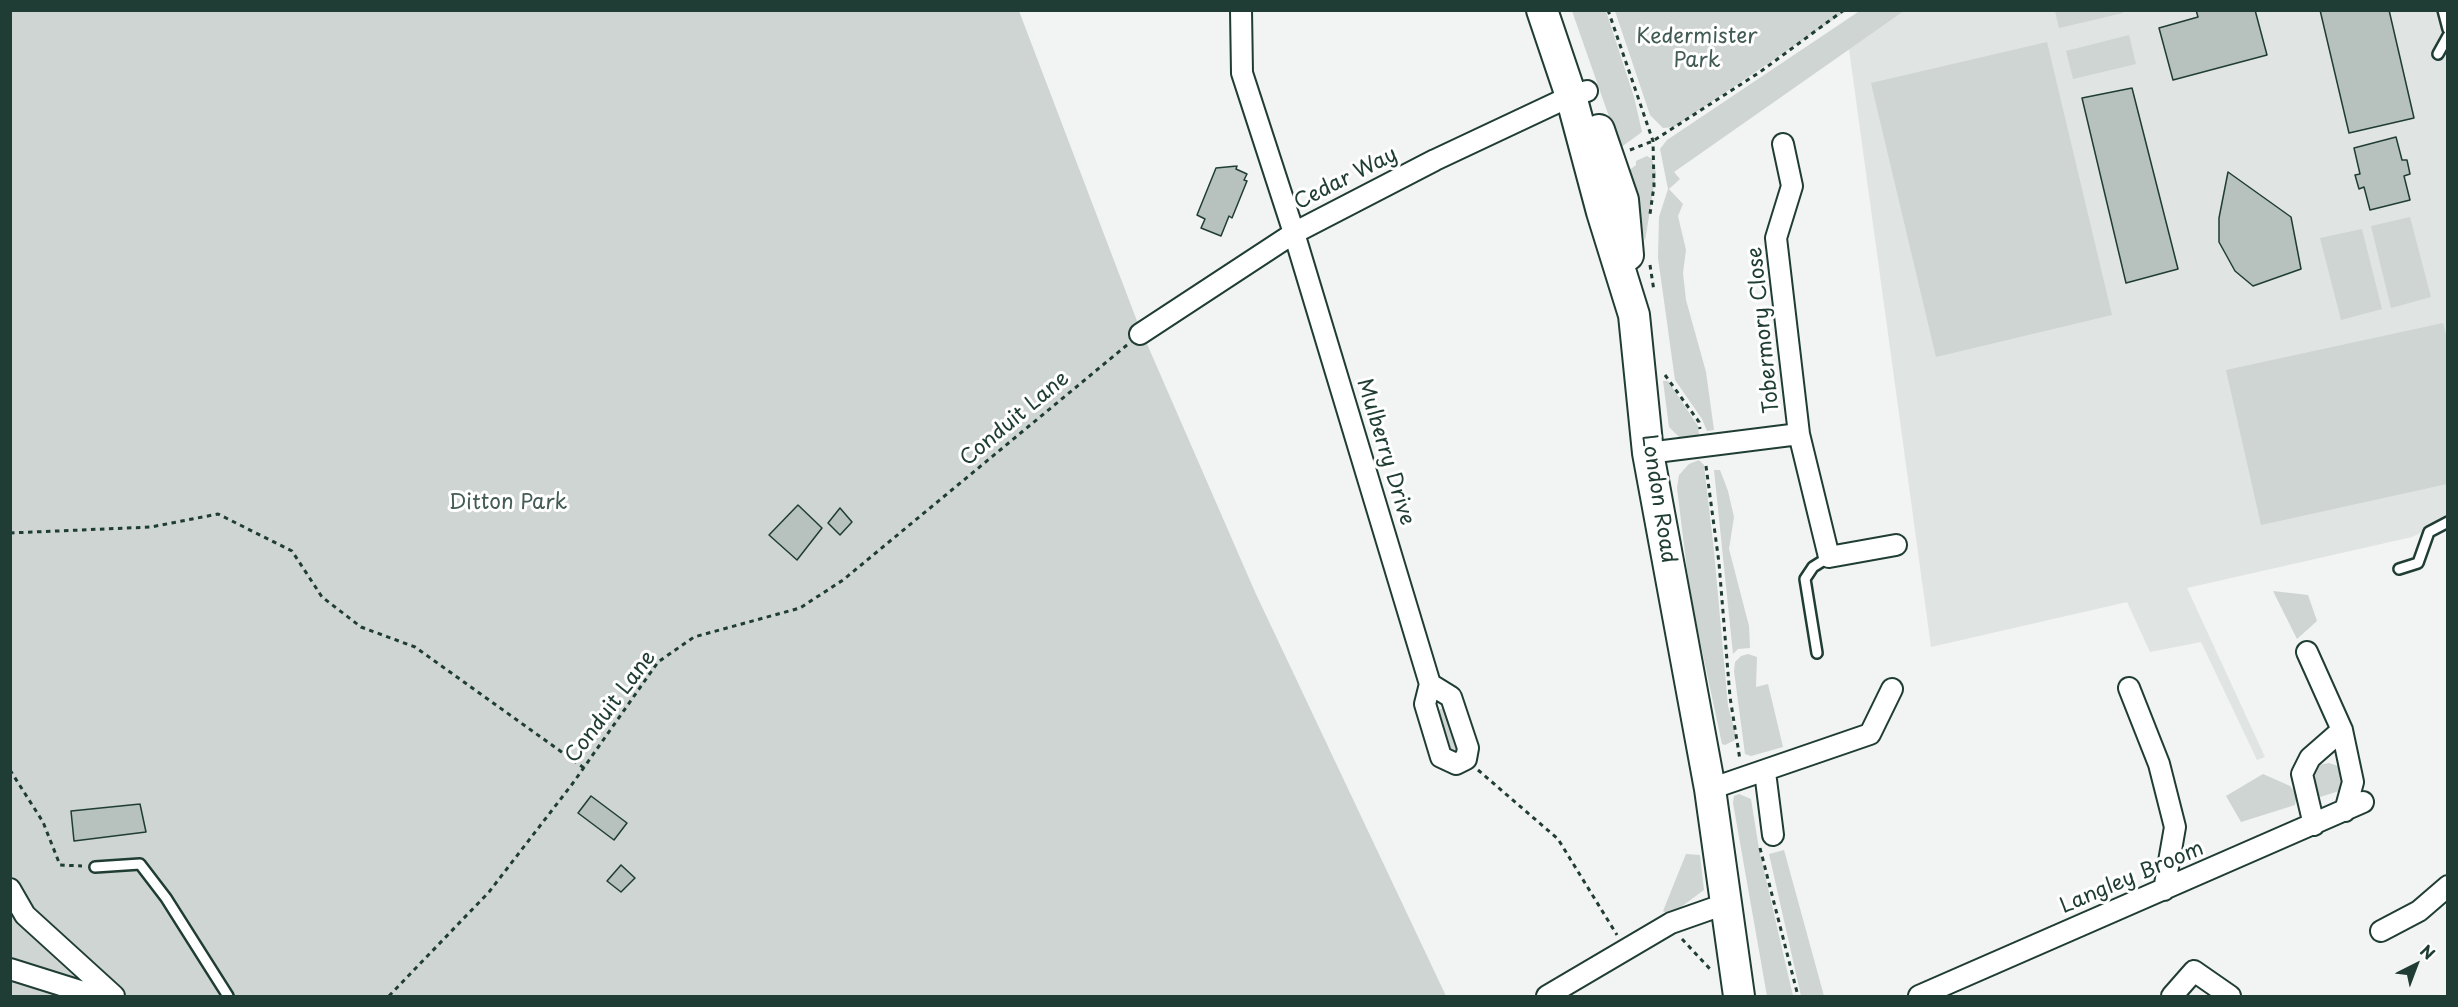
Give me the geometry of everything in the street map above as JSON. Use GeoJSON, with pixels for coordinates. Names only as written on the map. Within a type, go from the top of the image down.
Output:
{"type":"FeatureCollection","features":[{"type":"Feature","properties":{"kind":"main road"},"geometry":{"type":"LineString","coordinates":[[1542,10],[1579,94]]}},
{"type":"Feature","properties":{"kind":"main road"},"geometry":{"type":"LineString","coordinates":[[1560,10],[1579,94]]}},
{"type":"Feature","properties":{"kind":"main road","name":"London Road"},"geometry":{"type":"LineString","coordinates":[[1579,94],[1623,200],[1644,305],[1648,453],[1710,789],[1739,996]]}},
{"type":"Feature","properties":{"kind":"street","name":"Mulberry Drive"},"geometry":{"type":"LineString","coordinates":[[1241,10],[1242,73],[1294,233],[1430,684],[1425,704],[1441,757],[1456,764],[1466,759]]}},
{"type":"Feature","properties":{"kind":"street","name":"Cedar Way"},"geometry":{"type":"LineString","coordinates":[[1140,334],[1294,233],[1436,160],[1579,94]]}},
{"type":"Feature","properties":{"kind":"street","name":"Tobermory Close"},"geometry":{"type":"LineString","coordinates":[[1648,453],[1800,434],[1776,238],[1792,186],[1782,144]]}},
{"type":"Feature","properties":{"kind":"street"},"geometry":{"type":"LineString","coordinates":[[1800,434],[1829,557],[1896,545]]}},
{"type":"Feature","properties":{"kind":"street"},"geometry":{"type":"LineString","coordinates":[[2307,652],[2342,730],[2353,782],[2345,811]]}},
{"type":"Feature","properties":{"kind":"street"},"geometry":{"type":"LineString","coordinates":[[1430,684],[1451,697],[1468,748],[1466,759]]}},
{"type":"Feature","properties":{"kind":"street"},"geometry":{"type":"LineString","coordinates":[[2129,688],[2159,764],[2175,827],[2164,890]]}},
{"type":"Feature","properties":{"kind":"street"},"geometry":{"type":"LineString","coordinates":[[1710,789],[1743,780],[1870,734],[1876,717],[1892,689]]}},
{"type":"Feature","properties":{"kind":"street"},"geometry":{"type":"LineString","coordinates":[[2314,825],[2302,774],[2310,758],[2342,730]]}},
{"type":"Feature","properties":{"kind":"street"},"geometry":{"type":"LineString","coordinates":[[1765,772],[1765,836]]}},
{"type":"Feature","properties":{"kind":"street","name":"Langley Broom"},"geometry":{"type":"LineString","coordinates":[[1919,996],[2363,802]]}},
{"type":"Feature","properties":{"kind":"street"},"geometry":{"type":"LineString","coordinates":[[2381,931],[2419,911],[2448,886]]}},
{"type":"Feature","properties":{"kind":"street"},"geometry":{"type":"LineString","coordinates":[[10,889],[25,915],[114,996]]}},
{"type":"Feature","properties":{"kind":"street"},"geometry":{"type":"LineString","coordinates":[[1547,996],[1580,988],[1625,948],[1671,923],[1725,904]]}},
{"type":"Feature","properties":{"kind":"street"},"geometry":{"type":"LineString","coordinates":[[10,969],[96,996]]}},
{"type":"Feature","properties":{"kind":"street"},"geometry":{"type":"LineString","coordinates":[[2172,996],[2194,971],[2230,996]]}},
{"type":"Feature","properties":{"kind":"lane"},"geometry":{"type":"LineString","coordinates":[[2443,10],[2448,29]]}},
{"type":"Feature","properties":{"kind":"lane"},"geometry":{"type":"LineString","coordinates":[[2438,54],[2448,36]]}},
{"type":"Feature","properties":{"kind":"lane"},"geometry":{"type":"LineString","coordinates":[[2399,568],[2418,563],[2429,532],[2448,522]]}},
{"type":"Feature","properties":{"kind":"lane"},"geometry":{"type":"LineString","coordinates":[[1817,653],[1805,579],[1813,567],[1829,557]]}},
{"type":"Feature","properties":{"kind":"lane"},"geometry":{"type":"LineString","coordinates":[[95,867],[140,864],[166,898],[228,996]]}},
{"type":"Feature","properties":{"kind":"path"},"geometry":{"type":"LineString","coordinates":[[1608,10],[1653,141],[1654,186],[1649,216]]}},
{"type":"Feature","properties":{"kind":"path"},"geometry":{"type":"LineString","coordinates":[[1621,153],[1653,141],[1760,72],[1844,10]]}},
{"type":"Feature","properties":{"kind":"path"},"geometry":{"type":"LineString","coordinates":[[1644,305],[1649,260]]}},
{"type":"Feature","properties":{"kind":"path","name":"Conduit Lane"},"geometry":{"type":"LineString","coordinates":[[389,996],[489,892],[584,768],[658,662],[694,637],[800,608],[843,580],[1140,334]]}},
{"type":"Feature","properties":{"kind":"path"},"geometry":{"type":"LineString","coordinates":[[1665,375],[1699,422],[1719,562],[1730,697],[1743,780]]}},
{"type":"Feature","properties":{"kind":"path"},"geometry":{"type":"LineString","coordinates":[[10,533],[151,527],[218,514],[291,551],[322,597],[361,627],[415,647],[584,768]]}},
{"type":"Feature","properties":{"kind":"path"},"geometry":{"type":"LineString","coordinates":[[1466,759],[1558,838],[1625,948]]}},
{"type":"Feature","properties":{"kind":"path"},"geometry":{"type":"LineString","coordinates":[[10,770],[43,822],[60,865],[95,867]]}},
{"type":"Feature","properties":{"kind":"path"},"geometry":{"type":"LineString","coordinates":[[1765,836],[1798,996]]}},
{"type":"Feature","properties":{"kind":"path"},"geometry":{"type":"LineString","coordinates":[[1677,934],[1713,972]]}},
{"type":"Feature","properties":{"kind":"shaded area"},"geometry":{"type":"Polygon","coordinates":[[[1904,11],[2447,11],[2447,520],[2412,537],[2187,588],[2265,757],[2257,760],[2201,642],[2150,652],[2127,602],[1931,647],[1849,49],[1904,11]]]}},
{"type":"Feature","properties":{"kind":"green space","name":"Kedermister Park"},"geometry":{"type":"Polygon","coordinates":[[[1615,10],[1846,11],[1674,127],[1663,128],[1650,115],[1615,10]]]}},
{"type":"Feature","properties":{"kind":"green space"},"geometry":{"type":"Polygon","coordinates":[[[1861,10],[1904,11],[1674,172],[1680,179],[1669,189],[1683,204],[1678,216],[1686,250],[1683,273],[1686,300],[1706,372],[1714,430],[1707,431],[1702,419],[1675,380],[1658,258],[1659,217],[1668,189],[1660,149],[1667,140],[1861,10]]]}},
{"type":"Feature","properties":{"kind":"green space","name":"Ditton Park"},"geometry":{"type":"Polygon","coordinates":[[[10,11],[1019,11],[1137,321],[1255,592],[1446,996],[11,996],[10,11]]]}},
{"type":"Feature","properties":{"kind":"green space"},"geometry":{"type":"Polygon","coordinates":[[[1572,11],[1606,11],[1634,97],[1642,132],[1620,148],[1572,11]]]}},
{"type":"Feature","properties":{"kind":"green space"},"geometry":{"type":"Polygon","coordinates":[[[2055,11],[2123,11],[2123,13],[2059,28],[2055,11]]]}},
{"type":"Feature","properties":{"kind":"green space"},"geometry":{"type":"Polygon","coordinates":[[[2129,35],[2136,64],[2073,79],[2066,51],[2129,35]]]}},
{"type":"Feature","properties":{"kind":"green space"},"geometry":{"type":"Polygon","coordinates":[[[2047,42],[2112,315],[1936,357],[1871,83],[2047,42]]]}},
{"type":"Feature","properties":{"kind":"green space"},"geometry":{"type":"Polygon","coordinates":[[[1647,156],[1652,159],[1656,173],[1645,241],[1627,172],[1636,165],[1636,161],[1647,156]]]}},
{"type":"Feature","properties":{"kind":"green space"},"geometry":{"type":"Polygon","coordinates":[[[2410,217],[2431,297],[2391,308],[2371,226],[2410,217]]]}},
{"type":"Feature","properties":{"kind":"green space"},"geometry":{"type":"Polygon","coordinates":[[[2362,229],[2382,309],[2341,320],[2320,238],[2362,229]]]}},
{"type":"Feature","properties":{"kind":"green space"},"geometry":{"type":"Polygon","coordinates":[[[2443,323],[2448,342],[2447,484],[2261,525],[2226,370],[2443,323]]]}},
{"type":"Feature","properties":{"kind":"green space"},"geometry":{"type":"Polygon","coordinates":[[[1663,381],[1668,381],[1698,426],[1700,445],[1686,444],[1669,427],[1663,381]]]}},
{"type":"Feature","properties":{"kind":"green space"},"geometry":{"type":"Polygon","coordinates":[[[1699,460],[1704,465],[1728,706],[1737,739],[1725,745],[1722,744],[1690,594],[1677,488],[1679,475],[1689,464],[1699,460]]]}},
{"type":"Feature","properties":{"kind":"green space"},"geometry":{"type":"Polygon","coordinates":[[[1714,470],[1720,470],[1734,517],[1729,549],[1749,626],[1750,648],[1738,649],[1733,654],[1714,470]]]}},
{"type":"Feature","properties":{"kind":"green space"},"geometry":{"type":"Polygon","coordinates":[[[2273,591],[2308,595],[2317,621],[2297,639],[2273,591]]]}},
{"type":"Feature","properties":{"kind":"green space"},"geometry":{"type":"Polygon","coordinates":[[[1748,654],[1757,657],[1756,687],[1768,684],[1783,747],[1751,756],[1745,754],[1734,671],[1735,662],[1741,656],[1748,654]]]}},
{"type":"Feature","properties":{"kind":"green space"},"geometry":{"type":"Polygon","coordinates":[[[1447,706],[1462,754],[1453,757],[1439,710],[1447,706]]]}},
{"type":"Feature","properties":{"kind":"green space"},"geometry":{"type":"Polygon","coordinates":[[[2329,763],[2338,766],[2352,787],[2320,797],[2314,790],[2311,779],[2318,765],[2329,763]]]}},
{"type":"Feature","properties":{"kind":"green space"},"geometry":{"type":"Polygon","coordinates":[[[2263,774],[2290,786],[2297,795],[2295,805],[2241,822],[2226,796],[2263,774]]]}},
{"type":"Feature","properties":{"kind":"green space"},"geometry":{"type":"Polygon","coordinates":[[[1739,794],[1751,799],[1759,849],[1793,996],[1767,996],[1733,803],[1734,796],[1739,794]]]}},
{"type":"Feature","properties":{"kind":"green space"},"geometry":{"type":"Polygon","coordinates":[[[1784,850],[1824,996],[1801,996],[1769,854],[1784,850]]]}},
{"type":"Feature","properties":{"kind":"green space"},"geometry":{"type":"Polygon","coordinates":[[[1686,854],[1700,855],[1704,890],[1670,915],[1663,911],[1686,854]]]}},
{"type":"Feature","properties":{"kind":"building"},"geometry":{"type":"Polygon","coordinates":[[[2196,10],[2255,10],[2267,55],[2173,80],[2159,28],[2198,17],[2196,10]]]}},
{"type":"Feature","properties":{"kind":"building"},"geometry":{"type":"Polygon","coordinates":[[[2320,10],[2389,10],[2414,118],[2349,133],[2320,10]]]}},
{"type":"Feature","properties":{"kind":"building"},"geometry":{"type":"Polygon","coordinates":[[[2132,88],[2178,269],[2126,283],[2082,98],[2132,88]]]}},
{"type":"Feature","properties":{"kind":"building"},"geometry":{"type":"Polygon","coordinates":[[[2396,137],[2402,160],[2407,160],[2410,174],[2404,176],[2410,200],[2370,210],[2364,187],[2359,189],[2355,175],[2360,174],[2354,148],[2396,137]]]}},
{"type":"Feature","properties":{"kind":"building"},"geometry":{"type":"Polygon","coordinates":[[[1237,166],[1236,169],[1247,174],[1244,180],[1247,181],[1232,218],[1229,216],[1221,236],[1201,228],[1205,219],[1197,215],[1216,168],[1237,166]]]}},
{"type":"Feature","properties":{"kind":"building"},"geometry":{"type":"Polygon","coordinates":[[[2228,172],[2291,217],[2301,269],[2253,286],[2235,271],[2219,242],[2219,218],[2228,172]]]}},
{"type":"Feature","properties":{"kind":"building"},"geometry":{"type":"Polygon","coordinates":[[[798,505],[822,528],[797,560],[769,535],[798,505]]]}},
{"type":"Feature","properties":{"kind":"building"},"geometry":{"type":"Polygon","coordinates":[[[840,508],[852,522],[840,535],[828,523],[840,508]]]}},
{"type":"Feature","properties":{"kind":"building"},"geometry":{"type":"Polygon","coordinates":[[[591,796],[627,823],[614,840],[578,813],[591,796]]]}},
{"type":"Feature","properties":{"kind":"building"},"geometry":{"type":"Polygon","coordinates":[[[140,804],[146,832],[74,841],[71,811],[140,804]]]}},
{"type":"Feature","properties":{"kind":"building"},"geometry":{"type":"Polygon","coordinates":[[[621,865],[635,878],[621,892],[607,881],[621,865]]]}}]}
